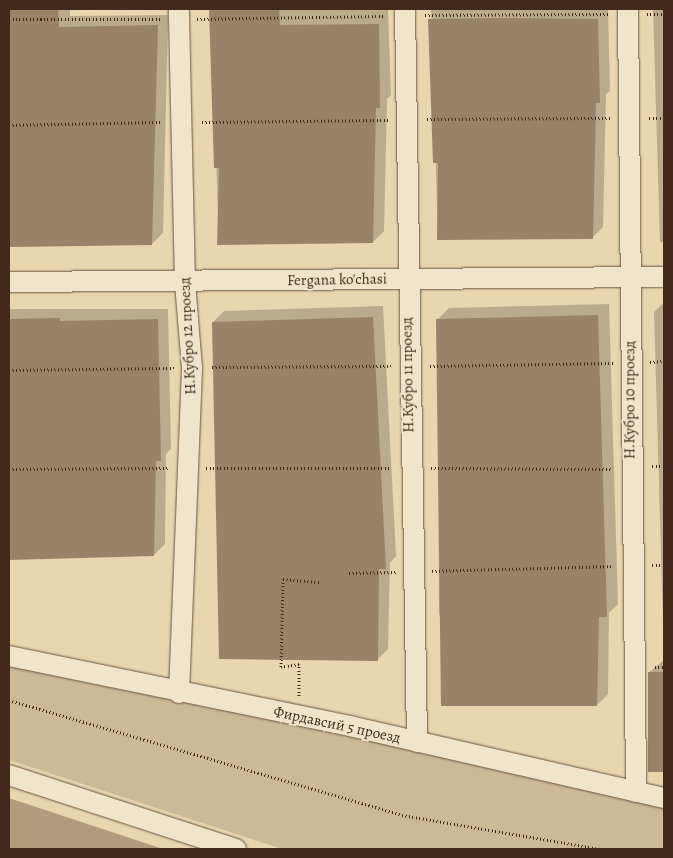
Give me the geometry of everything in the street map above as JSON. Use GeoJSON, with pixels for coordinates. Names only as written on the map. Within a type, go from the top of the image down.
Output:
{"type":"FeatureCollection","features":[{"type":"Feature","properties":{"kind":"street","name":"Н.Кубро 10 проезд"},"geometry":{"type":"LineString","coordinates":[[628,11],[628,277],[631,362],[630,469],[636,792]]}},
{"type":"Feature","properties":{"kind":"street","name":"Н.Кубро 11 проезд"},"geometry":{"type":"LineString","coordinates":[[404,12],[406,279],[417,742]]}},
{"type":"Feature","properties":{"kind":"street","name":"Н.Кубро 12 проезд"},"geometry":{"type":"LineString","coordinates":[[179,14],[184,122],[185,282],[192,368],[179,693]]}},
{"type":"Feature","properties":{"kind":"street","name":"Fergana ko'chasi"},"geometry":{"type":"LineString","coordinates":[[9,282],[664,277]]}},
{"type":"Feature","properties":{"kind":"street","name":"Фирдавсий 5 проезд"},"geometry":{"type":"LineString","coordinates":[[9,656],[179,693],[298,716],[664,798]]}},
{"type":"Feature","properties":{"kind":"street"},"geometry":{"type":"LineString","coordinates":[[9,775],[236,849]]}},
{"type":"Feature","properties":{"kind":"path"},"geometry":{"type":"LineString","coordinates":[[9,19],[179,14],[404,12],[628,11],[664,14]]}},
{"type":"Feature","properties":{"kind":"path"},"geometry":{"type":"LineString","coordinates":[[9,124],[664,118]]}},
{"type":"Feature","properties":{"kind":"path"},"geometry":{"type":"LineString","coordinates":[[9,370],[664,361]]}},
{"type":"Feature","properties":{"kind":"path"},"geometry":{"type":"LineString","coordinates":[[9,469],[630,469]]}},
{"type":"Feature","properties":{"kind":"path"},"geometry":{"type":"LineString","coordinates":[[349,573],[664,565]]}},
{"type":"Feature","properties":{"kind":"path"},"geometry":{"type":"LineString","coordinates":[[298,716],[299,664],[280,667],[283,579],[321,582]]}},
{"type":"Feature","properties":{"kind":"path"},"geometry":{"type":"LineString","coordinates":[[9,700],[402,815],[600,849]]}},
{"type":"Feature","properties":{"kind":"shaded area"},"geometry":{"type":"Polygon","coordinates":[[[9,665],[664,803],[664,849],[282,849],[9,760],[9,665]]]}},
{"type":"Feature","properties":{"kind":"shaded area"},"geometry":{"type":"Polygon","coordinates":[[[9,798],[163,849],[9,849],[9,798]]]}},
{"type":"Feature","properties":{"kind":"building"},"geometry":{"type":"Polygon","coordinates":[[[9,9],[58,9],[59,27],[158,25],[152,245],[9,247],[9,9]]]}},
{"type":"Feature","properties":{"kind":"building"},"geometry":{"type":"Polygon","coordinates":[[[209,9],[279,9],[280,25],[379,24],[380,108],[376,108],[373,243],[217,245],[219,168],[214,168],[209,9]]]}},
{"type":"Feature","properties":{"kind":"building"},"geometry":{"type":"Polygon","coordinates":[[[428,19],[598,19],[600,103],[596,103],[593,239],[437,240],[438,163],[433,163],[428,19]]]}},
{"type":"Feature","properties":{"kind":"building"},"geometry":{"type":"Polygon","coordinates":[[[598,315],[607,617],[599,617],[597,706],[441,706],[436,319],[598,315]]]}},
{"type":"Feature","properties":{"kind":"building"},"geometry":{"type":"Polygon","coordinates":[[[373,317],[386,569],[379,569],[378,661],[219,659],[212,322],[373,317]]]}},
{"type":"Feature","properties":{"kind":"building"},"geometry":{"type":"Polygon","coordinates":[[[60,318],[60,321],[158,319],[161,461],[156,461],[154,556],[9,560],[9,319],[60,318]]]}},
{"type":"Feature","properties":{"kind":"building"},"geometry":{"type":"Polygon","coordinates":[[[648,672],[664,672],[664,772],[648,772],[648,672]]]}}]}
